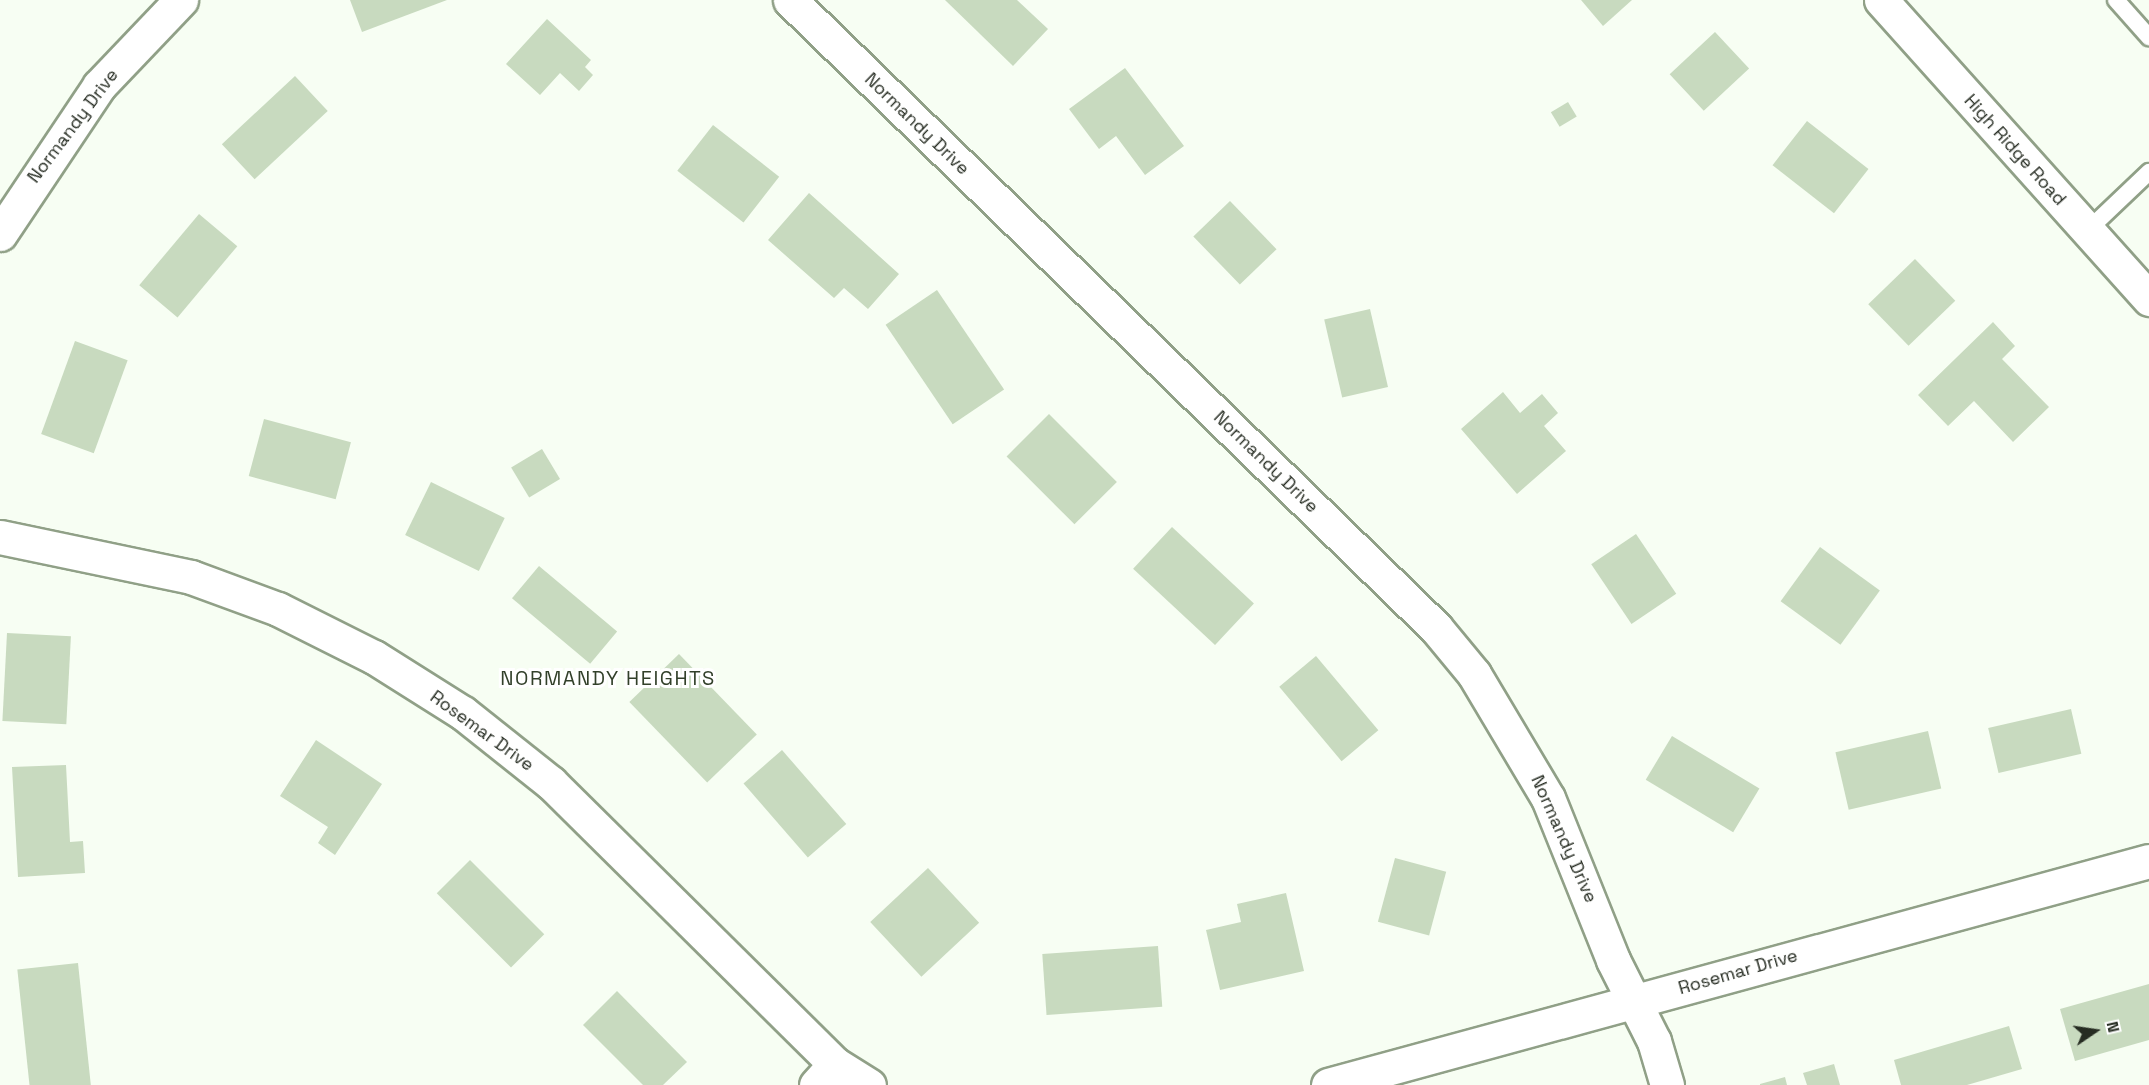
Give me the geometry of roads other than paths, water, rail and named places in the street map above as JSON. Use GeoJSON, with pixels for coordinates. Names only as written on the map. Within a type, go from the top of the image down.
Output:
{"type":"FeatureCollection","features":[{"type":"Feature","properties":{"kind":"street","name":"Normandy Drive"},"geometry":{"type":"LineString","coordinates":[[0,234],[99,86],[181,0]]}},
{"type":"Feature","properties":{"kind":"street","name":"Normandy Drive"},"geometry":{"type":"LineString","coordinates":[[790,0],[1436,628],[1512,732],[1548,798],[1634,1002],[1666,1085]]}},
{"type":"Feature","properties":{"kind":"street","name":"High Ridge Road"},"geometry":{"type":"LineString","coordinates":[[1893,4],[2087,231],[2149,299]]}},
{"type":"Feature","properties":{"kind":"street","name":"Rosemar Drive"},"geometry":{"type":"LineString","coordinates":[[0,537],[191,577],[278,609],[374,657],[463,713],[551,783],[826,1075],[869,1085]]}},
{"type":"Feature","properties":{"kind":"street","name":"Rosemar Drive"},"geometry":{"type":"LineString","coordinates":[[1328,1085],[2149,861]]}},
{"type":"Feature","properties":{"kind":"lane"},"geometry":{"type":"LineString","coordinates":[[2116,0],[2149,37]]}},
{"type":"Feature","properties":{"kind":"lane"},"geometry":{"type":"LineString","coordinates":[[2087,231],[2149,172]]}},
{"type":"Feature","properties":{"kind":"district","name":"NORMANDY HEIGHTS"},"geometry":{"type":"Point","coordinates":[608,678]}}]}
